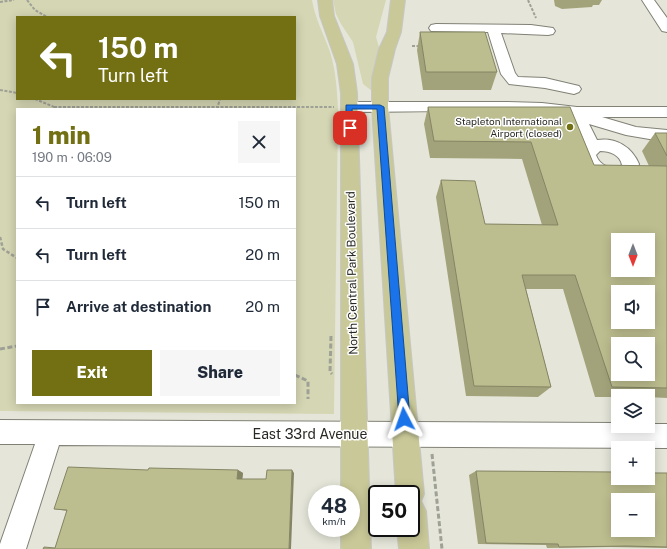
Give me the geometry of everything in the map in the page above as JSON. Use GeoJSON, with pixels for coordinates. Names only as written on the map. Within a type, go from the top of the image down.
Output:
{"type":"FeatureCollection","features":[{"type":"Feature","properties":{"kind":"main road","name":"North Central Park Boulevard"},"geometry":{"type":"LineString","coordinates":[[325,0],[327,16],[345,64],[349,107],[352,218],[356,549]]}},
{"type":"Feature","properties":{"kind":"main road"},"geometry":{"type":"LineString","coordinates":[[398,0],[394,32],[387,50],[380,78],[380,107],[409,485]]}},
{"type":"Feature","properties":{"kind":"main road"},"geometry":{"type":"LineString","coordinates":[[413,537],[414,549]]}},
{"type":"Feature","properties":{"kind":"street"},"geometry":{"type":"LineString","coordinates":[[648,0],[667,28]]}},
{"type":"Feature","properties":{"kind":"street"},"geometry":{"type":"LineString","coordinates":[[436,28],[531,29],[548,31]]}},
{"type":"Feature","properties":{"kind":"street"},"geometry":{"type":"LineString","coordinates":[[493,28],[508,74],[514,81],[545,83],[574,89]]}},
{"type":"Feature","properties":{"kind":"street"},"geometry":{"type":"LineString","coordinates":[[349,107],[506,107],[542,108],[577,112],[667,112]]}},
{"type":"Feature","properties":{"kind":"street"},"geometry":{"type":"LineString","coordinates":[[577,112],[600,122],[618,127],[667,136]]}},
{"type":"Feature","properties":{"kind":"street"},"geometry":{"type":"LineString","coordinates":[[577,112],[587,139],[594,147]]}},
{"type":"Feature","properties":{"kind":"street","name":"East 33rd Avenue"},"geometry":{"type":"LineString","coordinates":[[0,432],[667,436]]}},
{"type":"Feature","properties":{"kind":"street"},"geometry":{"type":"LineString","coordinates":[[12,549],[51,432]]}},
{"type":"Feature","properties":{"kind":"path"},"geometry":{"type":"LineString","coordinates":[[0,2],[14,0]]}},
{"type":"Feature","properties":{"kind":"path"},"geometry":{"type":"LineString","coordinates":[[27,0],[35,10],[45,16]]}},
{"type":"Feature","properties":{"kind":"path"},"geometry":{"type":"LineString","coordinates":[[412,46],[420,46]]}},
{"type":"Feature","properties":{"kind":"path"},"geometry":{"type":"LineString","coordinates":[[0,90],[16,93]]}},
{"type":"Feature","properties":{"kind":"path"},"geometry":{"type":"LineString","coordinates":[[37,100],[54,107],[349,107]]}},
{"type":"Feature","properties":{"kind":"path"},"geometry":{"type":"LineString","coordinates":[[0,237],[1,250],[16,258]]}},
{"type":"Feature","properties":{"kind":"path"},"geometry":{"type":"LineString","coordinates":[[0,349],[16,346]]}},
{"type":"Feature","properties":{"kind":"path"},"geometry":{"type":"LineString","coordinates":[[296,375],[308,381],[308,399]]}},
{"type":"Feature","properties":{"kind":"green space"},"geometry":{"type":"Polygon","coordinates":[[[0,0],[312,0],[315,14],[328,45],[334,66],[338,103],[334,414],[0,411],[0,0]]]}},
{"type":"Feature","properties":{"kind":"green space"},"geometry":{"type":"Polygon","coordinates":[[[333,0],[386,0],[376,37],[379,47],[372,91],[363,84],[353,42],[336,14],[333,0]]]}},
{"type":"Feature","properties":{"kind":"building"},"geometry":{"type":"Polygon","coordinates":[[[420,32],[485,32],[497,72],[426,72],[420,32]]]}},
{"type":"Feature","properties":{"kind":"building"},"geometry":{"type":"Polygon","coordinates":[[[428,107],[570,107],[594,165],[667,166],[667,388],[612,387],[575,275],[522,275],[551,387],[474,386],[441,180],[475,181],[485,224],[558,225],[531,142],[434,141],[428,107]]]}},
{"type":"Feature","properties":{"kind":"building"},"geometry":{"type":"Polygon","coordinates":[[[655,133],[667,133],[667,156],[655,133]]]}},
{"type":"Feature","properties":{"kind":"building"},"geometry":{"type":"Polygon","coordinates":[[[68,467],[148,470],[149,468],[238,470],[237,479],[266,479],[267,470],[292,470],[289,549],[43,549],[44,547],[55,548],[67,510],[54,509],[68,467]]]}},
{"type":"Feature","properties":{"kind":"building"},"geometry":{"type":"Polygon","coordinates":[[[476,471],[611,472],[611,485],[655,485],[655,473],[667,473],[667,547],[559,547],[558,544],[486,543],[476,471]]]}},
{"type":"Feature","properties":{"kind":"place","name":"Stapleton International Airport (closed)"},"geometry":{"type":"Point","coordinates":[570,127]}},
{"type":"Feature","properties":{"kind":"route"},"geometry":{"type":"LineString","coordinates":[[350,128],[349,107],[380,107],[404,419]]}}]}
